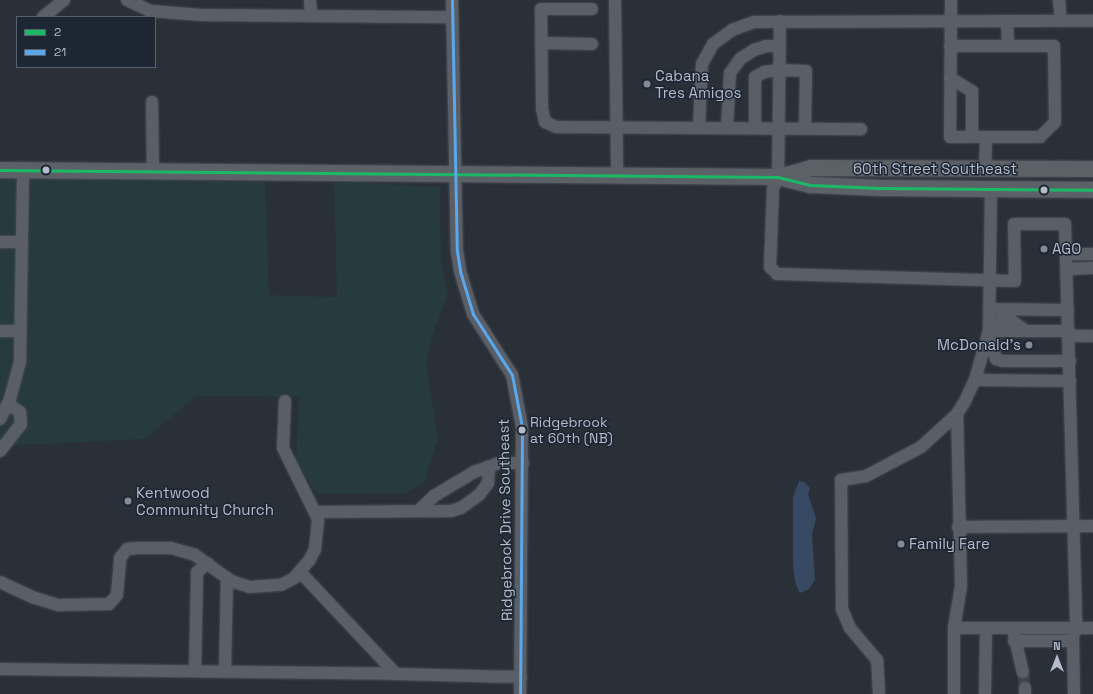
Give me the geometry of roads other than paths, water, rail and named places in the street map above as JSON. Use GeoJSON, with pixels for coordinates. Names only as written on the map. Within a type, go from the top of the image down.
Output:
{"type":"FeatureCollection","features":[{"type":"Feature","properties":{"kind":"main road","name":"60th Street Southeast"},"geometry":{"type":"LineString","coordinates":[[778,177],[811,168],[1093,169]]}},
{"type":"Feature","properties":{"kind":"main road"},"geometry":{"type":"LineString","coordinates":[[929,189],[935,175],[947,169]]}},
{"type":"Feature","properties":{"kind":"main road","name":"60th Street Southeast"},"geometry":{"type":"LineString","coordinates":[[0,170],[778,177],[811,185],[929,189],[1093,190]]}},
{"type":"Feature","properties":{"kind":"street"},"geometry":{"type":"LineString","coordinates":[[44,16],[64,0]]}},
{"type":"Feature","properties":{"kind":"street"},"geometry":{"type":"LineString","coordinates":[[127,0],[151,11],[201,15],[452,17]]}},
{"type":"Feature","properties":{"kind":"street"},"geometry":{"type":"LineString","coordinates":[[310,0],[311,15]]}},
{"type":"Feature","properties":{"kind":"street","name":"Ridgebrook Drive Southeast"},"geometry":{"type":"LineString","coordinates":[[452,0],[457,251],[466,296],[473,314],[512,375],[522,427],[523,463],[520,694]]}},
{"type":"Feature","properties":{"kind":"street"},"geometry":{"type":"LineString","coordinates":[[615,0],[617,175]]}},
{"type":"Feature","properties":{"kind":"street"},"geometry":{"type":"LineString","coordinates":[[950,46],[1054,46],[1055,122],[1040,137],[950,137],[950,46],[950,21],[951,0]]}},
{"type":"Feature","properties":{"kind":"street"},"geometry":{"type":"LineString","coordinates":[[1059,0],[1061,22]]}},
{"type":"Feature","properties":{"kind":"street"},"geometry":{"type":"LineString","coordinates":[[592,10],[541,10],[542,109],[545,122],[556,127],[779,127],[861,129]]}},
{"type":"Feature","properties":{"kind":"street"},"geometry":{"type":"LineString","coordinates":[[780,21],[778,177],[773,189],[770,267],[776,274],[1015,281],[1014,224],[1065,224],[1070,361],[1076,628],[1073,641],[1074,694]]}},
{"type":"Feature","properties":{"kind":"street"},"geometry":{"type":"LineString","coordinates":[[699,127],[702,64],[713,44],[732,30],[754,22],[1093,22]]}},
{"type":"Feature","properties":{"kind":"street"},"geometry":{"type":"LineString","coordinates":[[1007,22],[1008,46]]}},
{"type":"Feature","properties":{"kind":"street"},"geometry":{"type":"LineString","coordinates":[[541,43],[592,44]]}},
{"type":"Feature","properties":{"kind":"street"},"geometry":{"type":"LineString","coordinates":[[727,127],[730,73],[740,59],[754,50],[766,46],[780,46]]}},
{"type":"Feature","properties":{"kind":"street"},"geometry":{"type":"LineString","coordinates":[[755,127],[755,77],[764,72],[779,70],[806,71],[805,128]]}},
{"type":"Feature","properties":{"kind":"street"},"geometry":{"type":"LineString","coordinates":[[950,78],[972,91],[972,137]]}},
{"type":"Feature","properties":{"kind":"street"},"geometry":{"type":"LineString","coordinates":[[152,102],[153,171]]}},
{"type":"Feature","properties":{"kind":"street"},"geometry":{"type":"LineString","coordinates":[[986,137],[986,169]]}},
{"type":"Feature","properties":{"kind":"street"},"geometry":{"type":"LineString","coordinates":[[0,419],[8,404],[20,362],[22,170]]}},
{"type":"Feature","properties":{"kind":"street"},"geometry":{"type":"LineString","coordinates":[[879,694],[877,660],[850,628],[842,609],[841,480],[866,476],[921,447],[957,414],[976,377],[989,332],[991,190]]}},
{"type":"Feature","properties":{"kind":"street"},"geometry":{"type":"LineString","coordinates":[[0,242],[21,242]]}},
{"type":"Feature","properties":{"kind":"street"},"geometry":{"type":"LineString","coordinates":[[1067,254],[1093,254]]}},
{"type":"Feature","properties":{"kind":"street"},"geometry":{"type":"LineString","coordinates":[[1067,269],[1093,268]]}},
{"type":"Feature","properties":{"kind":"street"},"geometry":{"type":"LineString","coordinates":[[989,309],[1068,310]]}},
{"type":"Feature","properties":{"kind":"street"},"geometry":{"type":"LineString","coordinates":[[976,377],[996,359],[993,334],[1006,330],[1024,329],[1093,336]]}},
{"type":"Feature","properties":{"kind":"street"},"geometry":{"type":"LineString","coordinates":[[0,331],[20,331]]}},
{"type":"Feature","properties":{"kind":"street"},"geometry":{"type":"LineString","coordinates":[[996,359],[1070,361]]}},
{"type":"Feature","properties":{"kind":"street"},"geometry":{"type":"LineString","coordinates":[[976,377],[1070,381]]}},
{"type":"Feature","properties":{"kind":"street"},"geometry":{"type":"LineString","coordinates":[[0,582],[32,597],[59,605],[109,604],[117,595],[120,558],[127,549],[171,548],[195,555],[227,578],[250,587],[269,587],[281,585],[300,572],[315,549],[318,533],[315,512],[283,448],[286,402]]}},
{"type":"Feature","properties":{"kind":"street"},"geometry":{"type":"LineString","coordinates":[[0,451],[21,424],[20,412],[8,404]]}},
{"type":"Feature","properties":{"kind":"street"},"geometry":{"type":"LineString","coordinates":[[954,694],[954,628],[961,586],[958,527],[957,414]]}},
{"type":"Feature","properties":{"kind":"street"},"geometry":{"type":"LineString","coordinates":[[418,511],[434,496],[474,472],[489,468],[499,463],[523,463]]}},
{"type":"Feature","properties":{"kind":"street"},"geometry":{"type":"LineString","coordinates":[[315,512],[451,511],[461,508],[488,483],[489,468]]}},
{"type":"Feature","properties":{"kind":"street"},"geometry":{"type":"LineString","coordinates":[[958,527],[1093,526]]}},
{"type":"Feature","properties":{"kind":"street"},"geometry":{"type":"LineString","coordinates":[[195,671],[197,572],[208,563]]}},
{"type":"Feature","properties":{"kind":"street"},"geometry":{"type":"LineString","coordinates":[[300,572],[396,674]]}},
{"type":"Feature","properties":{"kind":"street"},"geometry":{"type":"LineString","coordinates":[[225,672],[227,578]]}},
{"type":"Feature","properties":{"kind":"street"},"geometry":{"type":"LineString","coordinates":[[954,628],[986,629],[1014,635],[1073,641]]}},
{"type":"Feature","properties":{"kind":"street"},"geometry":{"type":"LineString","coordinates":[[1014,635],[1076,628],[1093,628]]}},
{"type":"Feature","properties":{"kind":"street"},"geometry":{"type":"LineString","coordinates":[[985,694],[986,629]]}},
{"type":"Feature","properties":{"kind":"street"},"geometry":{"type":"LineString","coordinates":[[1014,635],[1023,672]]}},
{"type":"Feature","properties":{"kind":"street"},"geometry":{"type":"LineString","coordinates":[[0,669],[521,677]]}},
{"type":"Feature","properties":{"kind":"water"},"geometry":{"type":"Polygon","coordinates":[[[799,481],[804,482],[810,488],[808,494],[816,518],[812,535],[815,580],[809,589],[800,593],[795,582],[793,564],[793,497],[799,481]]]}},
{"type":"Feature","properties":{"kind":"tunnel"},"geometry":{"type":"LineString","coordinates":[[1023,672],[1025,688]]}},
{"type":"Feature","properties":{"kind":"place","name":"Cabana Tres Amigos"},"geometry":{"type":"Point","coordinates":[647,84]}},
{"type":"Feature","properties":{"kind":"place","name":"AGO"},"geometry":{"type":"Point","coordinates":[1044,249]}},
{"type":"Feature","properties":{"kind":"place","name":"McDonald's"},"geometry":{"type":"Point","coordinates":[1029,345]}},
{"type":"Feature","properties":{"kind":"place","name":"Ridgebrook at 60th (NB)"},"geometry":{"type":"Point","coordinates":[522,430]}},
{"type":"Feature","properties":{"kind":"place","name":"Kentwood Community Church"},"geometry":{"type":"Point","coordinates":[128,501]}},
{"type":"Feature","properties":{"kind":"place","name":"Family Fare"},"geometry":{"type":"Point","coordinates":[901,544]}}]}
